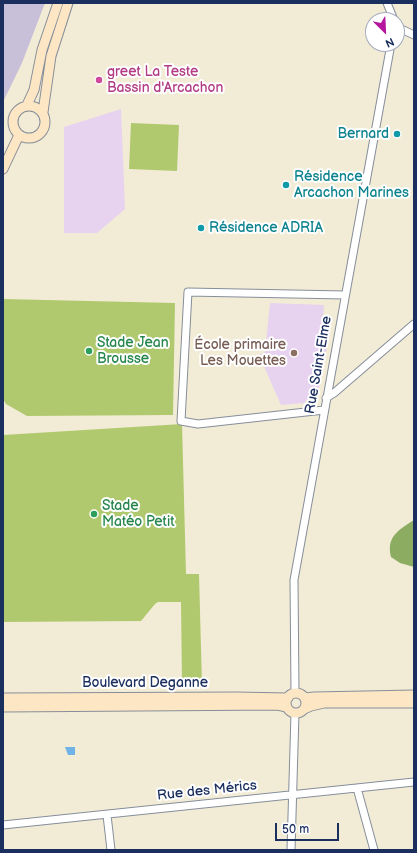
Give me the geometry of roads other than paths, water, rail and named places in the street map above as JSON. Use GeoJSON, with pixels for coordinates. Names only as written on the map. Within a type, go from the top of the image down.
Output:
{"type":"FeatureCollection","features":[{"type":"Feature","properties":{"kind":"street"},"geometry":{"type":"LineString","coordinates":[[58,3],[42,50],[34,90],[27,105],[17,110],[13,120],[15,130],[19,135],[28,138],[33,138],[42,133],[46,123],[43,112],[51,56],[68,3]]}},
{"type":"Feature","properties":{"kind":"street","name":"Rue Saint-Elme"},"geometry":{"type":"LineString","coordinates":[[291,850],[294,720],[294,580],[390,52]]}},
{"type":"Feature","properties":{"kind":"street"},"geometry":{"type":"LineString","coordinates":[[27,105],[36,107],[43,112]]}},
{"type":"Feature","properties":{"kind":"street"},"geometry":{"type":"LineString","coordinates":[[3,169],[19,135]]}},
{"type":"Feature","properties":{"kind":"street"},"geometry":{"type":"LineString","coordinates":[[324,410],[198,424],[180,421],[188,292],[345,295]]}},
{"type":"Feature","properties":{"kind":"street"},"geometry":{"type":"LineString","coordinates":[[326,398],[334,393],[414,324]]}},
{"type":"Feature","properties":{"kind":"street"},"geometry":{"type":"LineString","coordinates":[[294,704],[306,703],[304,698],[314,697],[414,695]]}},
{"type":"Feature","properties":{"kind":"street","name":"Boulevard Deganne"},"geometry":{"type":"LineString","coordinates":[[3,698],[236,696],[311,706],[324,703],[414,703]]}},
{"type":"Feature","properties":{"kind":"street","name":"Boulevard Deganne"},"geometry":{"type":"LineString","coordinates":[[3,707],[294,704]]}},
{"type":"Feature","properties":{"kind":"street","name":"Rue des Mérics"},"geometry":{"type":"LineString","coordinates":[[3,825],[414,782]]}},
{"type":"Feature","properties":{"kind":"street"},"geometry":{"type":"LineString","coordinates":[[357,788],[374,850]]}},
{"type":"Feature","properties":{"kind":"street"},"geometry":{"type":"LineString","coordinates":[[108,815],[112,850]]}},
{"type":"Feature","properties":{"kind":"water"},"geometry":{"type":"Polygon","coordinates":[[[65,747],[75,747],[75,755],[68,755],[65,747]]]}},
{"type":"Feature","properties":{"kind":"place","name":"greet La Teste Bassin d'Arcachon"},"geometry":{"type":"Point","coordinates":[99,80]}},
{"type":"Feature","properties":{"kind":"place","name":"Bernard"},"geometry":{"type":"Point","coordinates":[397,134]}},
{"type":"Feature","properties":{"kind":"place","name":"Résidence Arcachon Marines"},"geometry":{"type":"Point","coordinates":[286,185]}},
{"type":"Feature","properties":{"kind":"place","name":"Résidence ADRIA"},"geometry":{"type":"Point","coordinates":[201,228]}},
{"type":"Feature","properties":{"kind":"place","name":"Stade Jean Brousse"},"geometry":{"type":"Point","coordinates":[89,351]}},
{"type":"Feature","properties":{"kind":"place","name":"École primaire Les Mouettes"},"geometry":{"type":"Point","coordinates":[294,353]}},
{"type":"Feature","properties":{"kind":"place","name":"Stade Matéo Petit"},"geometry":{"type":"Point","coordinates":[94,514]}}]}
